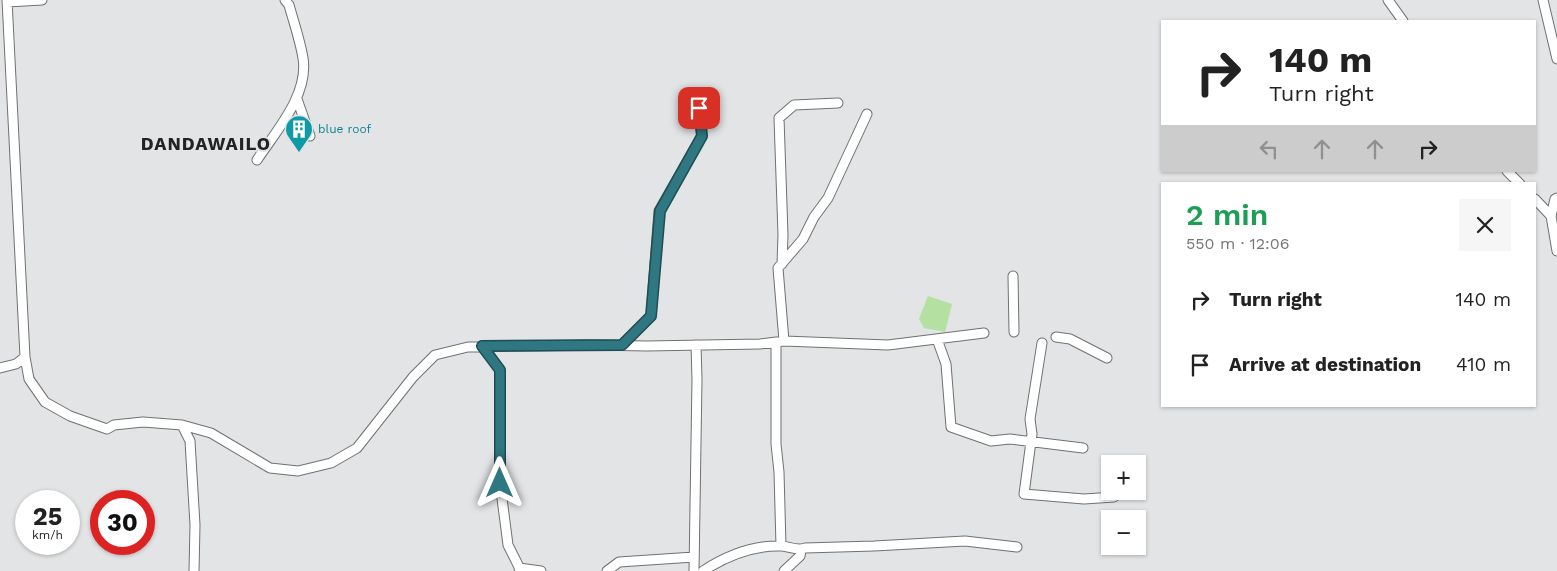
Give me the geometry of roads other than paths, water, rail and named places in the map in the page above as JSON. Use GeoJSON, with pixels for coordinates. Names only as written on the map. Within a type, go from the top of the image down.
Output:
{"type":"FeatureCollection","features":[{"type":"Feature","properties":{"kind":"street"},"geometry":{"type":"LineString","coordinates":[[42,0],[7,1],[25,357],[29,378],[45,402],[70,416],[107,429],[114,425],[143,422],[182,425],[210,433],[270,468],[298,471],[331,462],[357,448],[413,377],[435,355],[468,347],[760,344],[780,342],[888,345],[984,333]]}},
{"type":"Feature","properties":{"kind":"street"},"geometry":{"type":"LineString","coordinates":[[257,160],[297,99],[304,74],[303,58],[290,5],[285,0]]}},
{"type":"Feature","properties":{"kind":"street"},"geometry":{"type":"LineString","coordinates":[[1388,0],[1403,20]]}},
{"type":"Feature","properties":{"kind":"street"},"geometry":{"type":"LineString","coordinates":[[1543,0],[1557,58]]}},
{"type":"Feature","properties":{"kind":"street"},"geometry":{"type":"LineString","coordinates":[[622,345],[651,316],[660,211],[702,136],[697,93]]}},
{"type":"Feature","properties":{"kind":"street"},"geometry":{"type":"LineString","coordinates":[[297,99],[310,136]]}},
{"type":"Feature","properties":{"kind":"street"},"geometry":{"type":"LineString","coordinates":[[782,264],[783,235],[778,118],[794,106],[838,103]]}},
{"type":"Feature","properties":{"kind":"street"},"geometry":{"type":"LineString","coordinates":[[781,546],[779,472],[776,444],[780,342],[778,268],[804,239],[814,217],[828,198],[867,114]]}},
{"type":"Feature","properties":{"kind":"street"},"geometry":{"type":"LineString","coordinates":[[1508,172],[1518,182]]}},
{"type":"Feature","properties":{"kind":"street"},"geometry":{"type":"LineString","coordinates":[[1557,198],[1551,216],[1557,251]]}},
{"type":"Feature","properties":{"kind":"street"},"geometry":{"type":"LineString","coordinates":[[1536,200],[1551,216]]}},
{"type":"Feature","properties":{"kind":"street"},"geometry":{"type":"LineString","coordinates":[[1013,276],[1014,332]]}},
{"type":"Feature","properties":{"kind":"street"},"geometry":{"type":"LineString","coordinates":[[1056,337],[1070,339],[1107,358]]}},
{"type":"Feature","properties":{"kind":"street"},"geometry":{"type":"LineString","coordinates":[[936,339],[946,364],[951,427],[991,441],[1032,441],[1083,448]]}},
{"type":"Feature","properties":{"kind":"street"},"geometry":{"type":"LineString","coordinates":[[1042,343],[1030,419],[1032,441],[1024,494],[1084,499],[1101,498]]}},
{"type":"Feature","properties":{"kind":"street"},"geometry":{"type":"LineString","coordinates":[[694,571],[696,345]]}},
{"type":"Feature","properties":{"kind":"street"},"geometry":{"type":"LineString","coordinates":[[482,346],[500,370],[500,483],[508,545],[520,569],[541,571]]}},
{"type":"Feature","properties":{"kind":"street"},"geometry":{"type":"LineString","coordinates":[[0,368],[16,364],[25,357]]}},
{"type":"Feature","properties":{"kind":"street"},"geometry":{"type":"LineString","coordinates":[[182,425],[190,441],[195,525],[194,571]]}},
{"type":"Feature","properties":{"kind":"street"},"geometry":{"type":"LineString","coordinates":[[703,571],[716,563],[752,548],[781,546],[801,550],[805,548],[965,541],[1017,547]]}},
{"type":"Feature","properties":{"kind":"street"},"geometry":{"type":"LineString","coordinates":[[784,571],[800,556],[801,550]]}},
{"type":"Feature","properties":{"kind":"street"},"geometry":{"type":"LineString","coordinates":[[607,571],[619,562],[694,557]]}},
{"type":"Feature","properties":{"kind":"place","name":"blue roof"},"geometry":{"type":"Point","coordinates":[299,153]}},
{"type":"Feature","properties":{"kind":"district","name":"DANDAWAILO"},"geometry":{"type":"Point","coordinates":[206,143]}}]}
